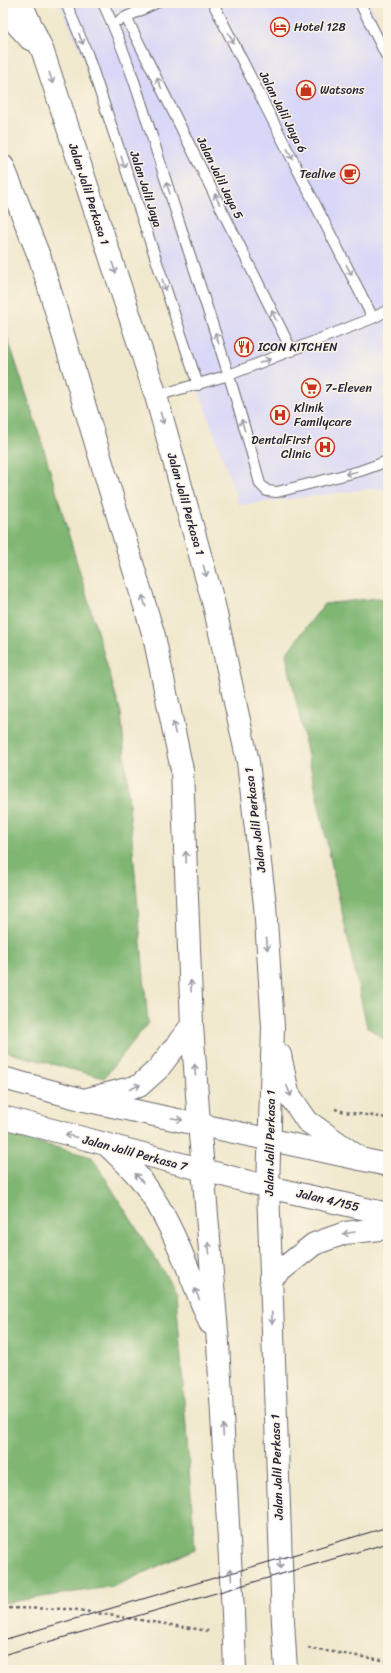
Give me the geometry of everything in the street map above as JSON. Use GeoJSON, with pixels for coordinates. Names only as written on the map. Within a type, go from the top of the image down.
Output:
{"type":"FeatureCollection","features":[{"type":"Feature","properties":{"kind":"main road","name":"Jalan Jalil Perkasa 1"},"geometry":{"type":"LineString","coordinates":[[21,3],[42,52],[156,396],[214,605],[248,762],[264,906],[273,1027],[268,1187],[270,1279],[286,1670]]}},
{"type":"Feature","properties":{"kind":"main road"},"geometry":{"type":"LineString","coordinates":[[3,9],[42,52]]}},
{"type":"Feature","properties":{"kind":"main road"},"geometry":{"type":"LineString","coordinates":[[3,166],[41,261],[154,636],[182,770],[192,1025],[218,1343],[235,1670]]}},
{"type":"Feature","properties":{"kind":"main road"},"geometry":{"type":"LineString","coordinates":[[84,1100],[139,1086],[158,1069],[192,1025]]}},
{"type":"Feature","properties":{"kind":"main road"},"geometry":{"type":"LineString","coordinates":[[273,1027],[288,1093],[307,1121],[361,1158]]}},
{"type":"Feature","properties":{"kind":"main road"},"geometry":{"type":"LineString","coordinates":[[3,1078],[84,1100],[199,1123],[388,1165]]}},
{"type":"Feature","properties":{"kind":"main road","name":"Jalan Jalil Perkasa 7"},"geometry":{"type":"LineString","coordinates":[[3,1117],[108,1146],[268,1187]]}},
{"type":"Feature","properties":{"kind":"main road"},"geometry":{"type":"LineString","coordinates":[[108,1146],[142,1180],[156,1202],[170,1229],[218,1343]]}},
{"type":"Feature","properties":{"kind":"main road","name":"Jalan 4/155"},"geometry":{"type":"LineString","coordinates":[[268,1187],[388,1214]]}},
{"type":"Feature","properties":{"kind":"main road"},"geometry":{"type":"LineString","coordinates":[[270,1279],[314,1244],[346,1233],[388,1228]]}},
{"type":"Feature","properties":{"kind":"lane","name":"Jalan Jalil Jaya"},"geometry":{"type":"LineString","coordinates":[[66,3],[90,60],[198,385]]}},
{"type":"Feature","properties":{"kind":"lane"},"geometry":{"type":"LineString","coordinates":[[103,3],[112,23],[135,87],[229,375],[260,484],[267,491],[277,492],[360,471],[388,460]]}},
{"type":"Feature","properties":{"kind":"lane"},"geometry":{"type":"LineString","coordinates":[[112,23],[156,3]]}},
{"type":"Feature","properties":{"kind":"lane","name":"Jalan Jalil Jaya 6"},"geometry":{"type":"LineString","coordinates":[[213,3],[373,318]]}},
{"type":"Feature","properties":{"kind":"lane"},"geometry":{"type":"LineString","coordinates":[[360,3],[388,59]]}},
{"type":"Feature","properties":{"kind":"lane","name":"Jalan Jalil Jaya 5"},"geometry":{"type":"LineString","coordinates":[[126,17],[292,351]]}},
{"type":"Feature","properties":{"kind":"lane"},"geometry":{"type":"LineString","coordinates":[[156,396],[229,375],[373,318],[388,310]]}},
{"type":"Feature","properties":{"kind":"path"},"geometry":{"type":"LineString","coordinates":[[331,1107],[345,1112],[388,1118]]}},
{"type":"Feature","properties":{"kind":"path"},"geometry":{"type":"LineString","coordinates":[[3,1608],[71,1609],[210,1632]]}},
{"type":"Feature","properties":{"kind":"path"},"geometry":{"type":"LineString","coordinates":[[303,1647],[388,1661]]}},
{"type":"Feature","properties":{"kind":"shaded area"},"geometry":{"type":"Polygon","coordinates":[[[59,3],[369,3],[388,41],[388,489],[370,489],[239,505],[80,48],[59,3]]]}},
{"type":"Feature","properties":{"kind":"green space"},"geometry":{"type":"Polygon","coordinates":[[[3,324],[39,433],[121,713],[148,1023],[104,1078],[3,1051],[3,324]]]}},
{"type":"Feature","properties":{"kind":"green space"},"geometry":{"type":"Polygon","coordinates":[[[378,598],[388,601],[388,1042],[367,1027],[286,654],[324,604],[378,598]]]}},
{"type":"Feature","properties":{"kind":"green space"},"geometry":{"type":"Polygon","coordinates":[[[3,1133],[92,1157],[176,1292],[195,1549],[115,1586],[3,1603],[3,1133]]]}},
{"type":"Feature","properties":{"kind":"tram line"},"geometry":{"type":"LineString","coordinates":[[3,1640],[388,1527]]}},
{"type":"Feature","properties":{"kind":"tram line"},"geometry":{"type":"LineString","coordinates":[[3,1655],[388,1543]]}},
{"type":"Feature","properties":{"kind":"place","name":"Hotel 128"},"geometry":{"type":"Point","coordinates":[280,27]}},
{"type":"Feature","properties":{"kind":"place","name":"Watsons"},"geometry":{"type":"Point","coordinates":[306,90]}},
{"type":"Feature","properties":{"kind":"place","name":"Tealive"},"geometry":{"type":"Point","coordinates":[350,174]}},
{"type":"Feature","properties":{"kind":"place","name":"ICON KITCHEN"},"geometry":{"type":"Point","coordinates":[244,347]}},
{"type":"Feature","properties":{"kind":"place","name":"7-Eleven"},"geometry":{"type":"Point","coordinates":[311,388]}},
{"type":"Feature","properties":{"kind":"place","name":"Klinik Familycare"},"geometry":{"type":"Point","coordinates":[280,415]}},
{"type":"Feature","properties":{"kind":"place","name":"DentalFirst Clinic"},"geometry":{"type":"Point","coordinates":[325,447]}}]}
